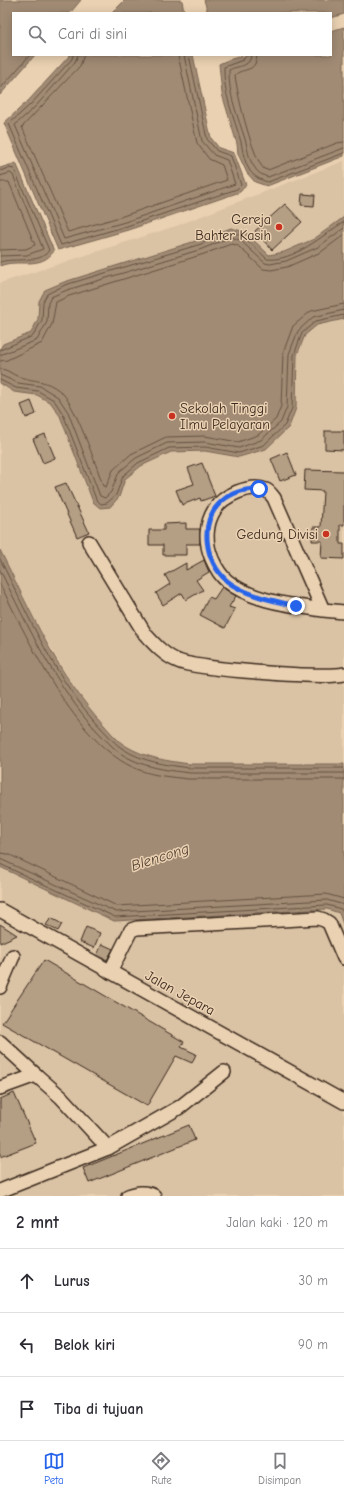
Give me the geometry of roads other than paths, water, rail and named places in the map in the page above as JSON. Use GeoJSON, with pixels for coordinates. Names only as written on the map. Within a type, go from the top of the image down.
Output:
{"type":"FeatureCollection","features":[{"type":"Feature","properties":{"kind":"lane"},"geometry":{"type":"LineString","coordinates":[[323,610],[271,494],[266,490],[248,489],[234,494],[222,501],[214,510],[206,536],[208,550],[215,566],[227,581],[247,592],[269,600],[323,610],[344,612]]}},
{"type":"Feature","properties":{"kind":"lane"},"geometry":{"type":"LineString","coordinates":[[89,542],[145,634],[152,643],[177,661],[199,667],[331,675],[344,674]]}},
{"type":"Feature","properties":{"kind":"lane","name":"Jalan Jepara"},"geometry":{"type":"LineString","coordinates":[[0,910],[344,1102]]}},
{"type":"Feature","properties":{"kind":"lane"},"geometry":{"type":"LineString","coordinates":[[110,972],[131,930],[137,928],[318,918],[329,923],[344,958]]}},
{"type":"Feature","properties":{"kind":"lane"},"geometry":{"type":"LineString","coordinates":[[0,986],[13,956]]}},
{"type":"Feature","properties":{"kind":"lane"},"geometry":{"type":"LineString","coordinates":[[0,1042],[61,1097],[108,1148]]}},
{"type":"Feature","properties":{"kind":"lane"},"geometry":{"type":"LineString","coordinates":[[0,1191],[108,1148],[180,1107],[224,1072]]}},
{"type":"Feature","properties":{"kind":"lane"},"geometry":{"type":"LineString","coordinates":[[0,1088],[36,1075]]}},
{"type":"Feature","properties":{"kind":"lane"},"geometry":{"type":"LineString","coordinates":[[128,1196],[142,1193],[148,1193],[154,1196]]}},
{"type":"Feature","properties":{"kind":"water"},"geometry":{"type":"Polygon","coordinates":[[[0,0],[81,0],[71,12],[12,12],[12,56],[34,56],[0,95],[0,0]]]}},
{"type":"Feature","properties":{"kind":"water"},"geometry":{"type":"Polygon","coordinates":[[[125,0],[182,0],[184,12],[113,12],[125,0]]]}},
{"type":"Feature","properties":{"kind":"water"},"geometry":{"type":"Polygon","coordinates":[[[204,0],[344,0],[344,14],[332,18],[332,12],[208,12],[204,0]]]}},
{"type":"Feature","properties":{"kind":"water"},"geometry":{"type":"Polygon","coordinates":[[[344,27],[344,156],[267,186],[255,182],[247,173],[238,154],[237,144],[222,94],[219,64],[231,59],[245,56],[332,56],[332,31],[344,27]]]}},
{"type":"Feature","properties":{"kind":"water"},"geometry":{"type":"Polygon","coordinates":[[[69,56],[193,56],[211,138],[219,148],[234,153],[246,185],[240,192],[128,230],[58,250],[4,123],[29,100],[69,56]]]}},
{"type":"Feature","properties":{"kind":"water"},"geometry":{"type":"Polygon","coordinates":[[[16,163],[54,251],[42,261],[14,263],[0,266],[0,168],[16,163]]]}},
{"type":"Feature","properties":{"kind":"water"},"geometry":{"type":"Polygon","coordinates":[[[344,217],[344,319],[317,325],[305,335],[297,355],[296,408],[289,427],[266,449],[239,457],[205,451],[171,452],[141,466],[125,479],[119,497],[110,507],[100,508],[93,502],[60,416],[51,403],[37,395],[14,392],[0,383],[0,349],[3,344],[31,333],[38,319],[39,301],[45,290],[64,282],[199,240],[231,228],[245,232],[269,255],[284,252],[314,239],[344,217]]]}},
{"type":"Feature","properties":{"kind":"water","name":"Blencong"},"geometry":{"type":"Polygon","coordinates":[[[0,550],[34,619],[59,664],[88,706],[117,739],[126,746],[149,756],[190,764],[344,764],[344,927],[339,913],[327,909],[114,921],[0,867],[0,550]]]}},
{"type":"Feature","properties":{"kind":"place","name":"Gereja Bahter Kasih"},"geometry":{"type":"Point","coordinates":[279,227]}},
{"type":"Feature","properties":{"kind":"place","name":"Sekolah Tinggi Ilmu Pelayaran"},"geometry":{"type":"Point","coordinates":[172,416]}},
{"type":"Feature","properties":{"kind":"place","name":"Gedung Divisi"},"geometry":{"type":"Point","coordinates":[326,534]}}]}
